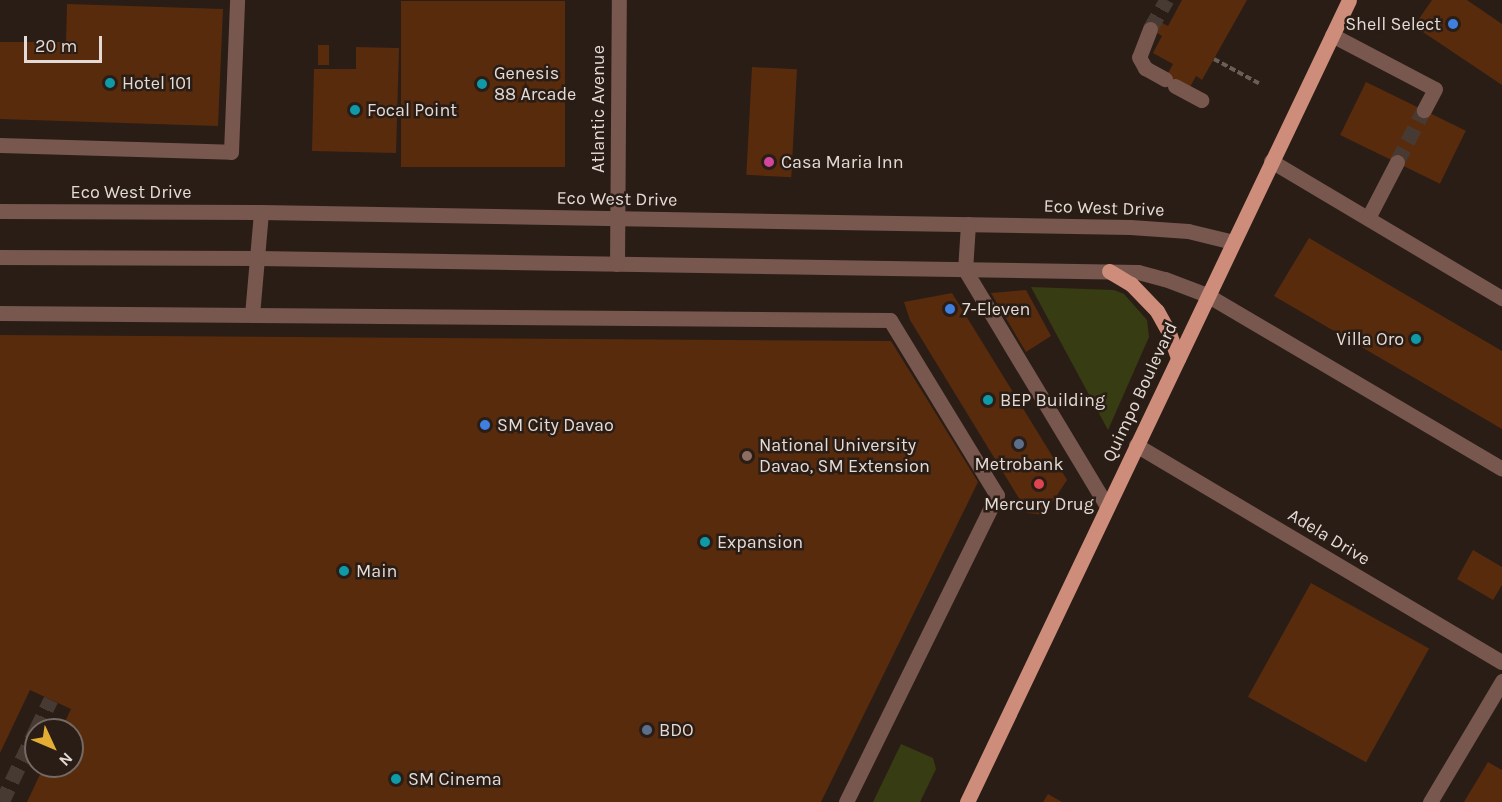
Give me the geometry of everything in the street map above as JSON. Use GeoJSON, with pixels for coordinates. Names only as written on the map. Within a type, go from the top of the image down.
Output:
{"type":"FeatureCollection","features":[{"type":"Feature","properties":{"kind":"main road","name":"Quimpo Boulevard"},"geometry":{"type":"LineString","coordinates":[[967,802],[1349,0]]}},
{"type":"Feature","properties":{"kind":"main road"},"geometry":{"type":"LineString","coordinates":[[1109,271],[1131,284],[1153,306],[1169,333],[1178,358]]}},
{"type":"Feature","properties":{"kind":"street"},"geometry":{"type":"LineString","coordinates":[[0,145],[231,152],[237,0]]}},
{"type":"Feature","properties":{"kind":"street","name":"Atlantic Avenue"},"geometry":{"type":"LineString","coordinates":[[617,264],[618,0]]}},
{"type":"Feature","properties":{"kind":"street"},"geometry":{"type":"LineString","coordinates":[[1150,29],[1139,57],[1145,68],[1201,99]]}},
{"type":"Feature","properties":{"kind":"street"},"geometry":{"type":"LineString","coordinates":[[1332,35],[1435,89],[1424,110]]}},
{"type":"Feature","properties":{"kind":"street"},"geometry":{"type":"LineString","coordinates":[[1271,161],[1502,298]]}},
{"type":"Feature","properties":{"kind":"street"},"geometry":{"type":"LineString","coordinates":[[1368,218],[1397,162]]}},
{"type":"Feature","properties":{"kind":"street","name":"Eco West Drive"},"geometry":{"type":"LineString","coordinates":[[0,211],[261,212],[1130,227],[1188,231],[1233,242]]}},
{"type":"Feature","properties":{"kind":"street"},"geometry":{"type":"LineString","coordinates":[[252,315],[261,212]]}},
{"type":"Feature","properties":{"kind":"street"},"geometry":{"type":"LineString","coordinates":[[968,224],[964,270],[1107,506]]}},
{"type":"Feature","properties":{"kind":"street"},"geometry":{"type":"LineString","coordinates":[[0,257],[258,258],[1138,272],[1165,279],[1207,296],[1502,469]]}},
{"type":"Feature","properties":{"kind":"street"},"geometry":{"type":"LineString","coordinates":[[0,313],[890,320],[997,495],[846,802]]}},
{"type":"Feature","properties":{"kind":"street","name":"Adela Drive"},"geometry":{"type":"LineString","coordinates":[[1136,445],[1502,662]]}},
{"type":"Feature","properties":{"kind":"street"},"geometry":{"type":"LineString","coordinates":[[1430,802],[1502,681]]}},
{"type":"Feature","properties":{"kind":"path"},"geometry":{"type":"LineString","coordinates":[[1214,58],[1260,84]]}},
{"type":"Feature","properties":{"kind":"green space"},"geometry":{"type":"Polygon","coordinates":[[[1031,287],[1114,290],[1124,294],[1147,320],[1149,337],[1108,430],[1031,287]]]}},
{"type":"Feature","properties":{"kind":"green space"},"geometry":{"type":"Polygon","coordinates":[[[901,744],[933,758],[936,769],[920,802],[873,802],[901,744]]]}},
{"type":"Feature","properties":{"kind":"building"},"geometry":{"type":"Polygon","coordinates":[[[1182,0],[1247,0],[1202,80],[1196,76],[1190,87],[1173,90],[1162,84],[1173,64],[1153,53],[1162,36],[1146,26],[1151,17],[1168,26],[1182,0]]]}},
{"type":"Feature","properties":{"kind":"building"},"geometry":{"type":"Polygon","coordinates":[[[1432,0],[1467,0],[1502,24],[1502,85],[1414,26],[1432,0]]]}},
{"type":"Feature","properties":{"kind":"building","name":"Genesis 88 Arcade"},"geometry":{"type":"Polygon","coordinates":[[[401,1],[565,1],[565,167],[401,167],[401,1]]]}},
{"type":"Feature","properties":{"kind":"building","name":"Hotel 101"},"geometry":{"type":"Polygon","coordinates":[[[67,4],[223,9],[218,126],[0,119],[0,42],[66,42],[67,4]]]}},
{"type":"Feature","properties":{"kind":"building"},"geometry":{"type":"Polygon","coordinates":[[[318,45],[329,45],[329,65],[318,65],[318,45]]]}},
{"type":"Feature","properties":{"kind":"building","name":"Focal Point"},"geometry":{"type":"Polygon","coordinates":[[[356,47],[399,48],[396,153],[312,151],[314,69],[356,69],[356,47]]]}},
{"type":"Feature","properties":{"kind":"building"},"geometry":{"type":"Polygon","coordinates":[[[752,67],[797,69],[791,177],[746,175],[752,67]]]}},
{"type":"Feature","properties":{"kind":"building"},"geometry":{"type":"Polygon","coordinates":[[[1366,82],[1466,131],[1440,184],[1340,135],[1366,82]]]}},
{"type":"Feature","properties":{"kind":"building","name":"Villa Oro"},"geometry":{"type":"Polygon","coordinates":[[[1309,238],[1502,351],[1502,429],[1274,296],[1309,238]]]}},
{"type":"Feature","properties":{"kind":"building"},"geometry":{"type":"Polygon","coordinates":[[[1026,290],[1051,336],[1026,352],[991,293],[1026,290]]]}},
{"type":"Feature","properties":{"kind":"building","name":"BEP Building"},"geometry":{"type":"Polygon","coordinates":[[[952,293],[1067,480],[1044,515],[1028,513],[910,320],[904,302],[952,293]]]}},
{"type":"Feature","properties":{"kind":"building","name":"SM City Davao"},"geometry":{"type":"Polygon","coordinates":[[[0,335],[891,341],[978,482],[821,802],[27,802],[38,778],[84,778],[84,718],[67,718],[71,709],[30,690],[0,753],[0,335]]]}},
{"type":"Feature","properties":{"kind":"building"},"geometry":{"type":"Polygon","coordinates":[[[1473,550],[1502,567],[1502,585],[1493,600],[1457,579],[1473,550]]]}},
{"type":"Feature","properties":{"kind":"building"},"geometry":{"type":"Polygon","coordinates":[[[1311,583],[1429,648],[1366,762],[1248,697],[1311,583]]]}},
{"type":"Feature","properties":{"kind":"building"},"geometry":{"type":"Polygon","coordinates":[[[1488,762],[1502,770],[1502,802],[1464,802],[1488,762]]]}},
{"type":"Feature","properties":{"kind":"building"},"geometry":{"type":"Polygon","coordinates":[[[1048,794],[1062,802],[1043,802],[1048,794]]]}},
{"type":"Feature","properties":{"kind":"tunnel"},"geometry":{"type":"LineString","coordinates":[[1150,29],[1167,0]]}},
{"type":"Feature","properties":{"kind":"tunnel"},"geometry":{"type":"LineString","coordinates":[[1397,162],[1424,110]]}},
{"type":"Feature","properties":{"kind":"tunnel"},"geometry":{"type":"LineString","coordinates":[[42,718],[51,699]]}},
{"type":"Feature","properties":{"kind":"tunnel"},"geometry":{"type":"LineString","coordinates":[[2,802],[24,755]]}},
{"type":"Feature","properties":{"kind":"place","name":"Shell Select"},"geometry":{"type":"Point","coordinates":[1453,24]}},
{"type":"Feature","properties":{"kind":"place","name":"Hotel 101"},"geometry":{"type":"Point","coordinates":[110,83]}},
{"type":"Feature","properties":{"kind":"place","name":"Genesis 88 Arcade"},"geometry":{"type":"Point","coordinates":[482,84]}},
{"type":"Feature","properties":{"kind":"place","name":"Focal Point"},"geometry":{"type":"Point","coordinates":[355,110]}},
{"type":"Feature","properties":{"kind":"place","name":"Casa Maria Inn"},"geometry":{"type":"Point","coordinates":[769,162]}},
{"type":"Feature","properties":{"kind":"place","name":"7-Eleven"},"geometry":{"type":"Point","coordinates":[950,309]}},
{"type":"Feature","properties":{"kind":"place","name":"Villa Oro"},"geometry":{"type":"Point","coordinates":[1416,339]}},
{"type":"Feature","properties":{"kind":"place","name":"BEP Building"},"geometry":{"type":"Point","coordinates":[988,400]}},
{"type":"Feature","properties":{"kind":"place","name":"SM City Davao"},"geometry":{"type":"Point","coordinates":[485,425]}},
{"type":"Feature","properties":{"kind":"place","name":"Metrobank"},"geometry":{"type":"Point","coordinates":[1019,444]}},
{"type":"Feature","properties":{"kind":"place","name":"National University Davao, SM Extension"},"geometry":{"type":"Point","coordinates":[747,456]}},
{"type":"Feature","properties":{"kind":"place","name":"Mercury Drug"},"geometry":{"type":"Point","coordinates":[1039,484]}},
{"type":"Feature","properties":{"kind":"place","name":"Expansion"},"geometry":{"type":"Point","coordinates":[705,542]}},
{"type":"Feature","properties":{"kind":"place","name":"Main"},"geometry":{"type":"Point","coordinates":[344,571]}},
{"type":"Feature","properties":{"kind":"place","name":"BDO"},"geometry":{"type":"Point","coordinates":[647,730]}},
{"type":"Feature","properties":{"kind":"place","name":"SM Cinema"},"geometry":{"type":"Point","coordinates":[396,779]}}]}
